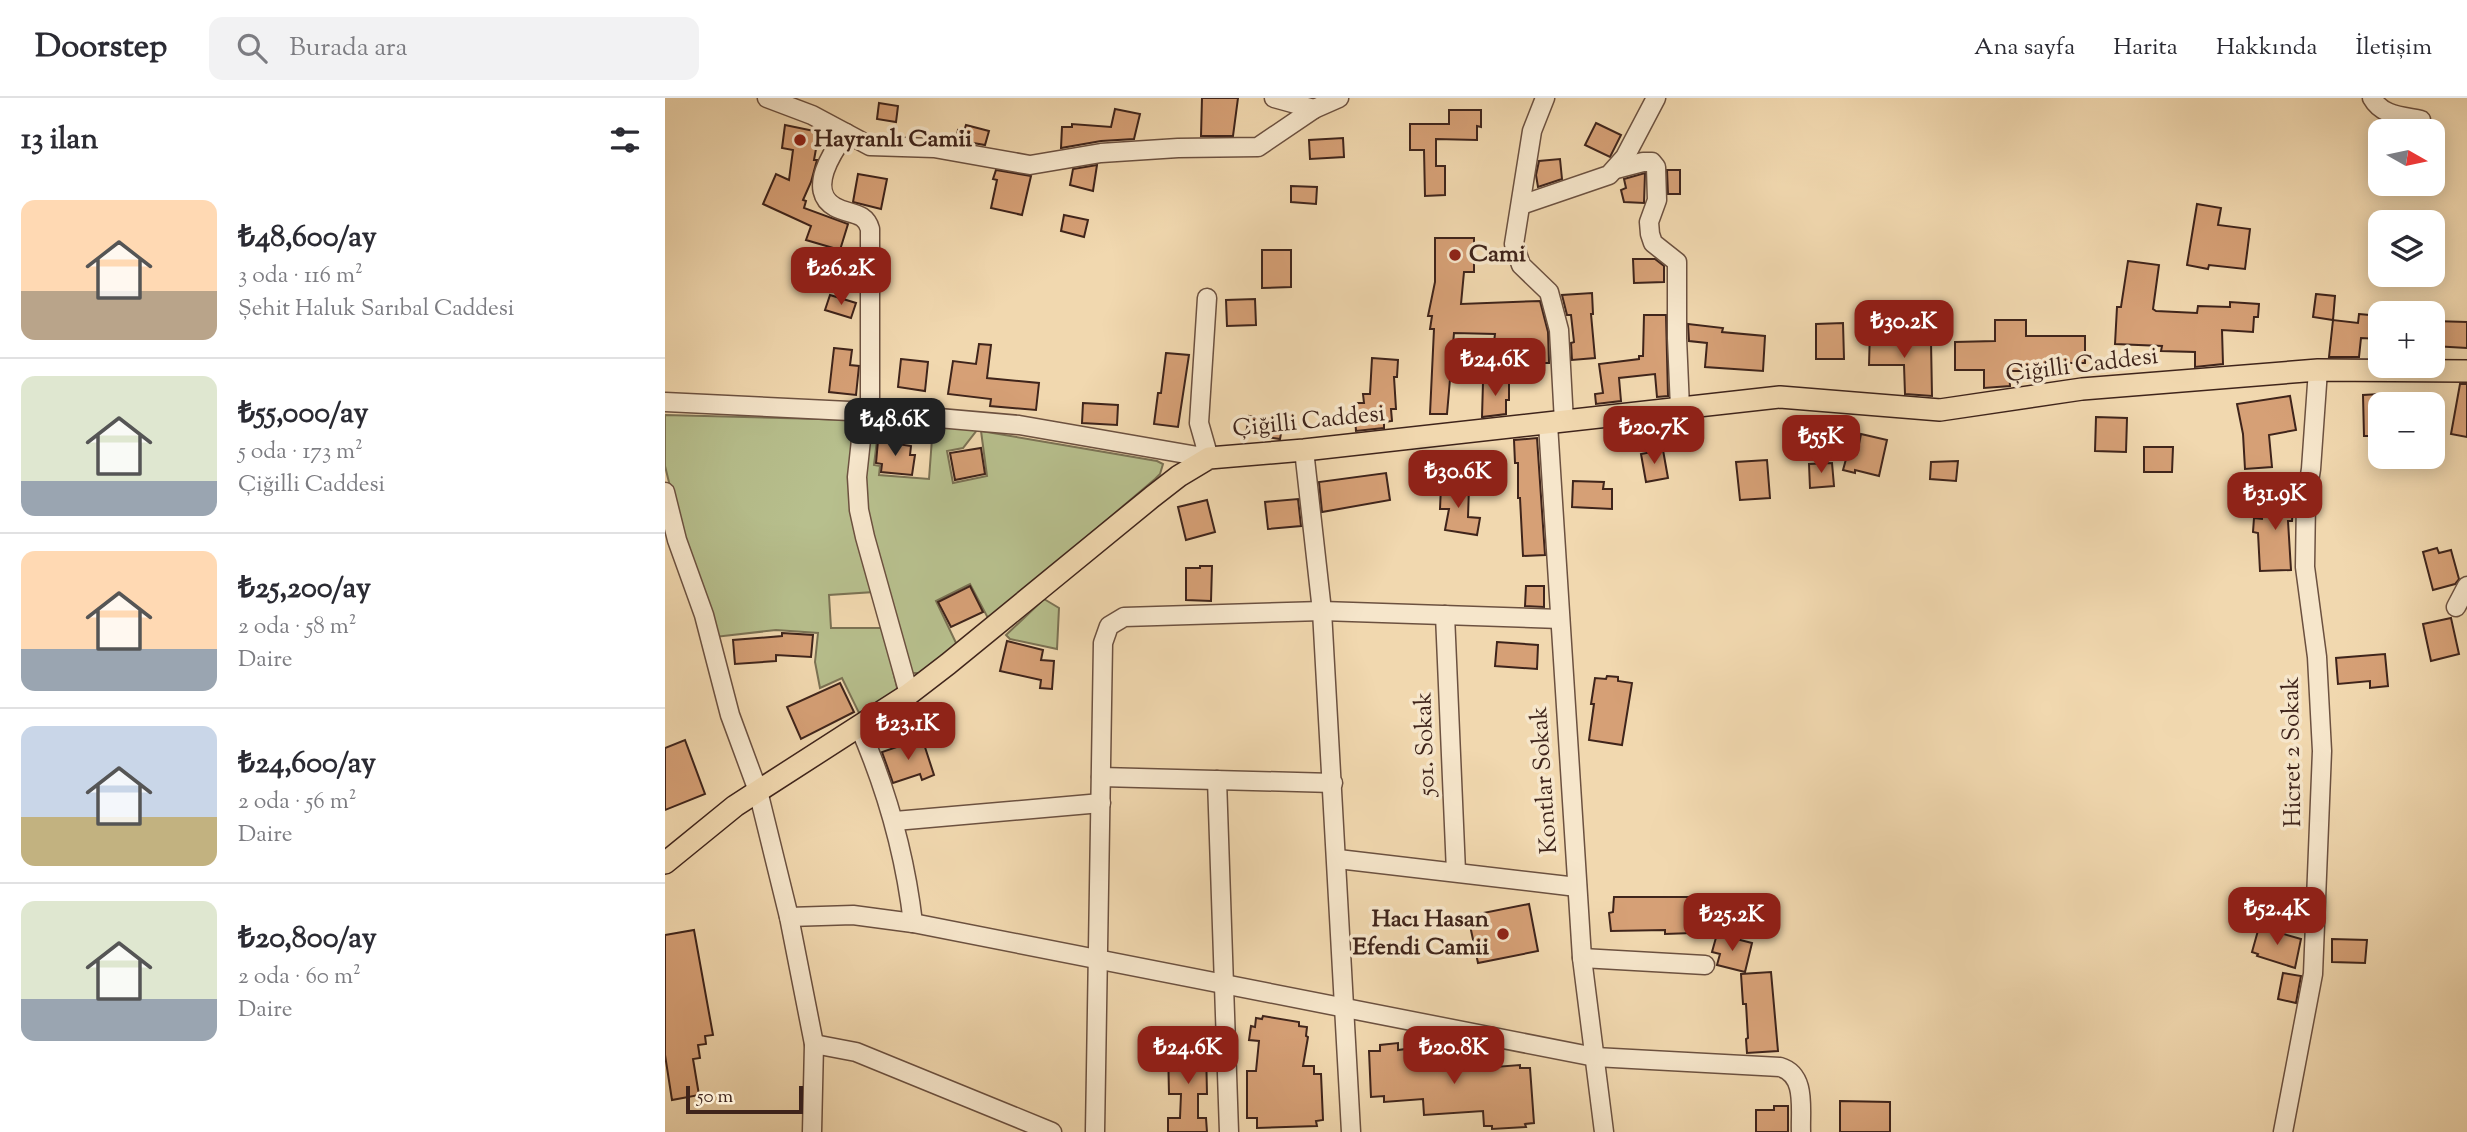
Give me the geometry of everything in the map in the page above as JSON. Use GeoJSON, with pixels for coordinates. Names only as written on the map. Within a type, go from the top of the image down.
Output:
{"type":"FeatureCollection","features":[{"type":"Feature","properties":{"kind":"main road","name":"Çiğilli Caddesi"},"geometry":{"type":"LineString","coordinates":[[665,863],[734,806],[909,694],[1161,490],[1209,458],[1304,450],[1780,397],[1940,410],[2082,389],[2318,370],[2467,371]]}},
{"type":"Feature","properties":{"kind":"street"},"geometry":{"type":"LineString","coordinates":[[767,98],[811,115],[870,146],[934,148],[1030,165],[1101,153],[1258,147],[1314,109],[1339,98]]}},
{"type":"Feature","properties":{"kind":"street"},"geometry":{"type":"LineString","coordinates":[[1273,98],[1314,109]]}},
{"type":"Feature","properties":{"kind":"street","name":"Kontlar Sokak"},"geometry":{"type":"LineString","coordinates":[[1545,98],[1532,131],[1514,244],[1521,265],[1549,292],[1559,330],[1556,423],[1560,620],[1582,958],[1604,1132]]}},
{"type":"Feature","properties":{"kind":"street"},"geometry":{"type":"LineString","coordinates":[[1521,205],[1609,175],[1616,169],[1645,122],[1656,98]]}},
{"type":"Feature","properties":{"kind":"street"},"geometry":{"type":"LineString","coordinates":[[2372,98],[2385,112],[2416,119]]}},
{"type":"Feature","properties":{"kind":"street"},"geometry":{"type":"LineString","coordinates":[[846,133],[830,154],[823,189],[826,200],[832,206],[862,216],[868,221],[870,229],[867,412],[857,477],[859,510],[909,694]]}},
{"type":"Feature","properties":{"kind":"street"},"geometry":{"type":"LineString","coordinates":[[1616,169],[1643,162],[1652,162],[1656,167],[1657,200],[1649,222],[1650,234],[1653,243],[1677,262],[1680,408]]}},
{"type":"Feature","properties":{"kind":"street"},"geometry":{"type":"LineString","coordinates":[[665,402],[867,412],[1019,425],[1209,458],[1199,423],[1207,298]]}},
{"type":"Feature","properties":{"kind":"street","name":"Hicret 2 Sokak"},"geometry":{"type":"LineString","coordinates":[[2283,1132],[2313,974],[2322,751],[2317,657],[2305,567],[2306,500],[2311,469],[2318,370]]}},
{"type":"Feature","properties":{"kind":"street"},"geometry":{"type":"LineString","coordinates":[[1304,450],[1322,611],[1338,859],[1351,1132]]}},
{"type":"Feature","properties":{"kind":"street"},"geometry":{"type":"LineString","coordinates":[[665,492],[677,540],[704,615],[736,733],[758,791],[789,917],[814,1044],[812,1132]]}},
{"type":"Feature","properties":{"kind":"street"},"geometry":{"type":"LineString","coordinates":[[2456,607],[2467,586]]}},
{"type":"Feature","properties":{"kind":"street"},"geometry":{"type":"LineString","coordinates":[[1095,1132],[1103,643],[1106,631],[1113,621],[1124,617],[1322,611],[1560,620]]}},
{"type":"Feature","properties":{"kind":"street","name":"501. Sokak"},"geometry":{"type":"LineString","coordinates":[[1445,615],[1456,872]]}},
{"type":"Feature","properties":{"kind":"street"},"geometry":{"type":"LineString","coordinates":[[859,726],[873,757],[895,821],[913,923]]}},
{"type":"Feature","properties":{"kind":"street"},"geometry":{"type":"LineString","coordinates":[[1101,777],[1333,783]]}},
{"type":"Feature","properties":{"kind":"street"},"geometry":{"type":"LineString","coordinates":[[1217,780],[1229,1132]]}},
{"type":"Feature","properties":{"kind":"street"},"geometry":{"type":"LineString","coordinates":[[895,821],[1101,803]]}},
{"type":"Feature","properties":{"kind":"street"},"geometry":{"type":"LineString","coordinates":[[1338,859],[1577,887]]}},
{"type":"Feature","properties":{"kind":"street"},"geometry":{"type":"LineString","coordinates":[[789,917],[853,915],[913,923],[1595,1057],[1786,1069],[1795,1077],[1799,1087],[1801,1132]]}},
{"type":"Feature","properties":{"kind":"street"},"geometry":{"type":"LineString","coordinates":[[1582,958],[1705,965]]}},
{"type":"Feature","properties":{"kind":"street"},"geometry":{"type":"LineString","coordinates":[[814,1044],[856,1052],[1052,1132]]}},
{"type":"Feature","properties":{"kind":"green space"},"geometry":{"type":"Polygon","coordinates":[[[665,415],[857,420],[874,592],[829,595],[831,628],[883,628],[898,692],[859,713],[842,678],[820,688],[815,662],[818,633],[776,630],[715,637],[665,466],[665,415]]]}},
{"type":"Feature","properties":{"kind":"green space"},"geometry":{"type":"Polygon","coordinates":[[[869,419],[895,421],[889,440],[877,440],[874,465],[880,466],[879,475],[929,479],[933,425],[977,430],[963,448],[947,451],[953,483],[987,476],[981,431],[1163,464],[1155,479],[989,620],[970,584],[936,601],[957,645],[921,673],[911,673],[863,504],[869,419]]]}},
{"type":"Feature","properties":{"kind":"green space"},"geometry":{"type":"Polygon","coordinates":[[[1044,599],[1059,608],[1057,649],[1010,639],[1006,635],[1044,599]]]}},
{"type":"Feature","properties":{"kind":"building"},"geometry":{"type":"Polygon","coordinates":[[[1202,98],[1238,98],[1233,136],[1201,136],[1202,98]]]}},
{"type":"Feature","properties":{"kind":"building"},"geometry":{"type":"Polygon","coordinates":[[[879,103],[898,106],[896,122],[877,119],[879,103]]]}},
{"type":"Feature","properties":{"kind":"building"},"geometry":{"type":"Polygon","coordinates":[[[1115,109],[1140,114],[1134,139],[1061,148],[1062,127],[1072,127],[1072,124],[1111,127],[1115,109]]]}},
{"type":"Feature","properties":{"kind":"building"},"geometry":{"type":"Polygon","coordinates":[[[1449,110],[1481,110],[1481,127],[1477,126],[1477,140],[1436,139],[1436,166],[1445,166],[1445,195],[1425,196],[1424,150],[1410,150],[1410,124],[1449,124],[1449,110]]]}},
{"type":"Feature","properties":{"kind":"building"},"geometry":{"type":"Polygon","coordinates":[[[1596,123],[1621,135],[1610,157],[1585,145],[1596,123]]]}},
{"type":"Feature","properties":{"kind":"building"},"geometry":{"type":"Polygon","coordinates":[[[785,125],[819,132],[814,160],[817,160],[803,200],[806,201],[804,208],[848,224],[840,250],[806,240],[811,226],[763,204],[776,174],[789,180],[793,150],[782,148],[785,125]]]}},
{"type":"Feature","properties":{"kind":"building"},"geometry":{"type":"Polygon","coordinates":[[[966,125],[989,131],[985,145],[956,140],[958,130],[964,131],[966,125]]]}},
{"type":"Feature","properties":{"kind":"building"},"geometry":{"type":"Polygon","coordinates":[[[1343,138],[1344,157],[1310,159],[1309,140],[1343,138]]]}},
{"type":"Feature","properties":{"kind":"building"},"geometry":{"type":"Polygon","coordinates":[[[1560,159],[1562,179],[1538,187],[1536,175],[1539,161],[1560,159]]]}},
{"type":"Feature","properties":{"kind":"building"},"geometry":{"type":"Polygon","coordinates":[[[1097,165],[1093,191],[1070,185],[1073,169],[1097,165]]]}},
{"type":"Feature","properties":{"kind":"building"},"geometry":{"type":"Polygon","coordinates":[[[996,170],[1031,176],[1022,215],[991,208],[997,180],[993,179],[996,170]]]}},
{"type":"Feature","properties":{"kind":"building"},"geometry":{"type":"Polygon","coordinates":[[[1667,170],[1680,170],[1680,194],[1668,194],[1667,170]]]}},
{"type":"Feature","properties":{"kind":"building"},"geometry":{"type":"Polygon","coordinates":[[[1645,173],[1644,203],[1624,202],[1621,190],[1626,188],[1624,179],[1645,173]]]}},
{"type":"Feature","properties":{"kind":"building"},"geometry":{"type":"Polygon","coordinates":[[[858,174],[887,179],[881,209],[853,202],[858,174]]]}},
{"type":"Feature","properties":{"kind":"building"},"geometry":{"type":"Polygon","coordinates":[[[1291,186],[1317,187],[1316,204],[1291,202],[1291,186]]]}},
{"type":"Feature","properties":{"kind":"building"},"geometry":{"type":"Polygon","coordinates":[[[2197,204],[2221,208],[2218,225],[2250,229],[2245,269],[2209,265],[2208,269],[2187,265],[2197,204]]]}},
{"type":"Feature","properties":{"kind":"building"},"geometry":{"type":"Polygon","coordinates":[[[1064,215],[1088,220],[1084,237],[1061,231],[1064,215]]]}},
{"type":"Feature","properties":{"kind":"building"},"geometry":{"type":"Polygon","coordinates":[[[1435,238],[1474,238],[1474,272],[1464,272],[1461,304],[1540,301],[1548,332],[1549,363],[1492,358],[1495,334],[1454,333],[1447,414],[1430,414],[1434,329],[1430,329],[1432,316],[1428,316],[1435,282],[1435,238]]]}},
{"type":"Feature","properties":{"kind":"building"},"geometry":{"type":"Polygon","coordinates":[[[1262,250],[1291,250],[1291,287],[1262,288],[1262,250]]]}},
{"type":"Feature","properties":{"kind":"building"},"geometry":{"type":"Polygon","coordinates":[[[1633,259],[1655,259],[1664,266],[1664,282],[1634,283],[1633,259]]]}},
{"type":"Feature","properties":{"kind":"building"},"geometry":{"type":"Polygon","coordinates":[[[2128,261],[2159,265],[2153,309],[2156,311],[2197,313],[2198,306],[2230,307],[2230,302],[2259,304],[2258,317],[2254,317],[2253,332],[2222,330],[2223,364],[2195,367],[2195,352],[2161,351],[2162,346],[2115,344],[2117,307],[2121,307],[2128,261]]]}},
{"type":"Feature","properties":{"kind":"building"},"geometry":{"type":"Polygon","coordinates":[[[1592,293],[1595,358],[1572,360],[1571,343],[1574,342],[1571,315],[1567,315],[1562,295],[1592,293]]]}},
{"type":"Feature","properties":{"kind":"building"},"geometry":{"type":"Polygon","coordinates":[[[2316,294],[2335,296],[2333,320],[2313,317],[2316,294]]]}},
{"type":"Feature","properties":{"kind":"building"},"geometry":{"type":"Polygon","coordinates":[[[830,295],[856,303],[851,318],[825,310],[830,295]]]}},
{"type":"Feature","properties":{"kind":"building"},"geometry":{"type":"Polygon","coordinates":[[[1255,299],[1256,325],[1227,326],[1226,300],[1255,299]]]}},
{"type":"Feature","properties":{"kind":"building"},"geometry":{"type":"Polygon","coordinates":[[[2359,314],[2368,315],[2368,338],[2361,338],[2359,357],[2329,357],[2333,320],[2358,323],[2359,314]]]}},
{"type":"Feature","properties":{"kind":"building"},"geometry":{"type":"Polygon","coordinates":[[[1644,315],[1666,315],[1668,396],[1657,397],[1655,374],[1619,378],[1621,401],[1596,404],[1595,394],[1603,393],[1599,364],[1639,359],[1639,356],[1643,356],[1644,315]]]}},
{"type":"Feature","properties":{"kind":"building"},"geometry":{"type":"Polygon","coordinates":[[[1995,320],[2026,320],[2026,336],[2085,336],[2085,363],[2055,363],[2055,367],[2045,366],[2045,371],[2009,371],[2010,386],[1984,388],[1984,370],[1955,370],[1955,342],[1995,341],[1995,320]]]}},
{"type":"Feature","properties":{"kind":"building"},"geometry":{"type":"Polygon","coordinates":[[[2445,321],[2467,322],[2467,348],[2445,347],[2445,321]]]}},
{"type":"Feature","properties":{"kind":"building"},"geometry":{"type":"Polygon","coordinates":[[[1843,323],[1844,359],[1816,359],[1816,324],[1843,323]]]}},
{"type":"Feature","properties":{"kind":"building"},"geometry":{"type":"Polygon","coordinates":[[[1688,324],[1723,328],[1722,332],[1765,336],[1763,371],[1705,367],[1707,343],[1689,341],[1688,324]]]}},
{"type":"Feature","properties":{"kind":"building"},"geometry":{"type":"Polygon","coordinates":[[[1870,330],[1888,330],[1888,340],[1931,341],[1932,396],[1905,394],[1904,365],[1869,365],[1870,330]]]}},
{"type":"Feature","properties":{"kind":"building"},"geometry":{"type":"Polygon","coordinates":[[[979,344],[991,345],[987,378],[1039,383],[1036,410],[990,406],[991,399],[948,394],[953,361],[976,364],[979,344]]]}},
{"type":"Feature","properties":{"kind":"building"},"geometry":{"type":"Polygon","coordinates":[[[834,348],[852,350],[850,365],[859,366],[856,395],[829,392],[834,348]]]}},
{"type":"Feature","properties":{"kind":"building"},"geometry":{"type":"Polygon","coordinates":[[[1166,353],[1189,355],[1178,427],[1154,424],[1166,353]]]}},
{"type":"Feature","properties":{"kind":"building"},"geometry":{"type":"Polygon","coordinates":[[[1372,358],[1398,360],[1397,377],[1394,377],[1396,409],[1391,409],[1392,421],[1384,422],[1384,428],[1356,431],[1354,403],[1364,403],[1363,394],[1370,394],[1372,358]]]}},
{"type":"Feature","properties":{"kind":"building"},"geometry":{"type":"Polygon","coordinates":[[[901,359],[928,362],[925,391],[898,387],[901,359]]]}},
{"type":"Feature","properties":{"kind":"building"},"geometry":{"type":"Polygon","coordinates":[[[1483,382],[1509,382],[1506,414],[1482,417],[1483,382]]]}},
{"type":"Feature","properties":{"kind":"building"},"geometry":{"type":"Polygon","coordinates":[[[2460,384],[2467,384],[2467,437],[2451,434],[2460,384]]]}},
{"type":"Feature","properties":{"kind":"building"},"geometry":{"type":"Polygon","coordinates":[[[2363,395],[2368,395],[2368,436],[2364,436],[2363,395]]]}},
{"type":"Feature","properties":{"kind":"building"},"geometry":{"type":"Polygon","coordinates":[[[2290,396],[2296,430],[2269,435],[2272,467],[2245,469],[2243,434],[2237,404],[2290,396]]]}},
{"type":"Feature","properties":{"kind":"building"},"geometry":{"type":"Polygon","coordinates":[[[1083,403],[1118,405],[1117,425],[1082,423],[1083,403]]]}},
{"type":"Feature","properties":{"kind":"building"},"geometry":{"type":"Polygon","coordinates":[[[1249,416],[1283,422],[1280,439],[1246,434],[1249,416]]]}},
{"type":"Feature","properties":{"kind":"building"},"geometry":{"type":"Polygon","coordinates":[[[2096,417],[2127,418],[2126,452],[2095,451],[2096,417]]]}},
{"type":"Feature","properties":{"kind":"building"},"geometry":{"type":"Polygon","coordinates":[[[1861,434],[1887,440],[1879,476],[1843,470],[1848,452],[1857,454],[1861,434]]]}},
{"type":"Feature","properties":{"kind":"building"},"geometry":{"type":"Polygon","coordinates":[[[1537,438],[1545,555],[1523,556],[1518,463],[1515,463],[1514,440],[1537,438]]]}},
{"type":"Feature","properties":{"kind":"building"},"geometry":{"type":"Polygon","coordinates":[[[878,441],[911,446],[910,455],[915,455],[912,475],[881,472],[882,464],[876,463],[878,441]]]}},
{"type":"Feature","properties":{"kind":"building"},"geometry":{"type":"Polygon","coordinates":[[[2144,447],[2173,447],[2172,472],[2144,472],[2144,447]]]}},
{"type":"Feature","properties":{"kind":"building"},"geometry":{"type":"Polygon","coordinates":[[[981,448],[985,474],[955,480],[950,453],[981,448]]]}},
{"type":"Feature","properties":{"kind":"building"},"geometry":{"type":"Polygon","coordinates":[[[1663,450],[1668,478],[1646,482],[1641,454],[1663,450]]]}},
{"type":"Feature","properties":{"kind":"building"},"geometry":{"type":"Polygon","coordinates":[[[1767,460],[1770,498],[1740,500],[1736,462],[1767,460]]]}},
{"type":"Feature","properties":{"kind":"building"},"geometry":{"type":"Polygon","coordinates":[[[1958,461],[1956,481],[1930,479],[1931,462],[1958,461]]]}},
{"type":"Feature","properties":{"kind":"building"},"geometry":{"type":"Polygon","coordinates":[[[1832,463],[1834,486],[1810,488],[1809,464],[1832,463]]]}},
{"type":"Feature","properties":{"kind":"building"},"geometry":{"type":"Polygon","coordinates":[[[1386,473],[1390,500],[1322,512],[1319,482],[1386,473]]]}},
{"type":"Feature","properties":{"kind":"building"},"geometry":{"type":"Polygon","coordinates":[[[1573,481],[1604,482],[1603,489],[1612,489],[1612,509],[1572,507],[1573,481]]]}},
{"type":"Feature","properties":{"kind":"building"},"geometry":{"type":"Polygon","coordinates":[[[1441,486],[1469,487],[1468,517],[1480,518],[1477,535],[1445,530],[1449,509],[1440,509],[1441,486]]]}},
{"type":"Feature","properties":{"kind":"building"},"geometry":{"type":"Polygon","coordinates":[[[2265,492],[2294,494],[2292,521],[2288,521],[2291,570],[2260,571],[2258,533],[2253,532],[2254,518],[2262,519],[2265,492]]]}},
{"type":"Feature","properties":{"kind":"building"},"geometry":{"type":"Polygon","coordinates":[[[1298,499],[1301,526],[1268,529],[1265,502],[1298,499]]]}},
{"type":"Feature","properties":{"kind":"building"},"geometry":{"type":"Polygon","coordinates":[[[1207,500],[1215,532],[1186,540],[1178,507],[1207,500]]]}},
{"type":"Feature","properties":{"kind":"building"},"geometry":{"type":"Polygon","coordinates":[[[2437,548],[2439,553],[2451,550],[2459,579],[2455,584],[2433,590],[2423,552],[2437,548]]]}},
{"type":"Feature","properties":{"kind":"building"},"geometry":{"type":"Polygon","coordinates":[[[1212,566],[1211,601],[1186,600],[1186,568],[1212,566]]]}},
{"type":"Feature","properties":{"kind":"building"},"geometry":{"type":"Polygon","coordinates":[[[970,586],[983,612],[951,627],[938,602],[970,586]]]}},
{"type":"Feature","properties":{"kind":"building"},"geometry":{"type":"Polygon","coordinates":[[[1526,586],[1544,586],[1544,607],[1525,606],[1526,586]]]}},
{"type":"Feature","properties":{"kind":"building"},"geometry":{"type":"Polygon","coordinates":[[[2451,618],[2459,654],[2431,661],[2423,624],[2451,618]]]}},
{"type":"Feature","properties":{"kind":"building"},"geometry":{"type":"Polygon","coordinates":[[[782,633],[813,635],[811,657],[776,655],[776,661],[735,664],[733,640],[782,636],[782,633]]]}},
{"type":"Feature","properties":{"kind":"building"},"geometry":{"type":"Polygon","coordinates":[[[1007,641],[1043,650],[1041,660],[1054,661],[1052,689],[1040,688],[1041,680],[1000,671],[1007,641]]]}},
{"type":"Feature","properties":{"kind":"building"},"geometry":{"type":"Polygon","coordinates":[[[1497,642],[1538,645],[1537,669],[1495,666],[1497,642]]]}},
{"type":"Feature","properties":{"kind":"building"},"geometry":{"type":"Polygon","coordinates":[[[2385,654],[2388,686],[2370,688],[2370,681],[2338,684],[2336,658],[2385,654]]]}},
{"type":"Feature","properties":{"kind":"building"},"geometry":{"type":"Polygon","coordinates":[[[1607,676],[1632,683],[1622,745],[1589,740],[1595,678],[1606,679],[1607,676]]]}},
{"type":"Feature","properties":{"kind":"building"},"geometry":{"type":"Polygon","coordinates":[[[840,683],[854,712],[801,739],[787,707],[840,683]]]}},
{"type":"Feature","properties":{"kind":"building"},"geometry":{"type":"Polygon","coordinates":[[[685,740],[705,794],[665,810],[665,748],[685,740]]]}},
{"type":"Feature","properties":{"kind":"building"},"geometry":{"type":"Polygon","coordinates":[[[917,740],[918,743],[923,741],[934,775],[922,780],[920,774],[893,783],[882,752],[917,740]]]}},
{"type":"Feature","properties":{"kind":"building"},"geometry":{"type":"Polygon","coordinates":[[[1614,897],[1691,897],[1692,933],[1665,934],[1665,930],[1611,931],[1609,913],[1613,912],[1614,897]]]}},
{"type":"Feature","properties":{"kind":"building","name":"Hacı Hasan Efendi Camii"},"geometry":{"type":"Polygon","coordinates":[[[1529,904],[1538,951],[1478,963],[1468,916],[1529,904]]]}},
{"type":"Feature","properties":{"kind":"building"},"geometry":{"type":"Polygon","coordinates":[[[2259,927],[2301,939],[2295,968],[2252,952],[2259,927]]]}},
{"type":"Feature","properties":{"kind":"building"},"geometry":{"type":"Polygon","coordinates":[[[694,930],[713,1035],[705,1036],[706,1044],[698,1045],[700,1058],[693,1059],[699,1095],[672,1100],[665,1055],[665,935],[694,930]]]}},
{"type":"Feature","properties":{"kind":"building"},"geometry":{"type":"Polygon","coordinates":[[[1717,934],[1752,943],[1745,972],[1717,965],[1720,954],[1712,952],[1717,934]]]}},
{"type":"Feature","properties":{"kind":"building"},"geometry":{"type":"Polygon","coordinates":[[[2332,939],[2367,940],[2365,963],[2332,962],[2332,939]]]}},
{"type":"Feature","properties":{"kind":"building"},"geometry":{"type":"Polygon","coordinates":[[[1771,972],[1778,1051],[1747,1053],[1746,1004],[1743,1004],[1741,974],[1771,972]]]}},
{"type":"Feature","properties":{"kind":"building"},"geometry":{"type":"Polygon","coordinates":[[[2283,973],[2301,976],[2296,1003],[2278,999],[2283,973]]]}},
{"type":"Feature","properties":{"kind":"building"},"geometry":{"type":"Polygon","coordinates":[[[1263,1016],[1299,1022],[1299,1026],[1307,1027],[1303,1066],[1314,1066],[1314,1074],[1321,1074],[1323,1120],[1316,1121],[1317,1126],[1257,1128],[1257,1118],[1247,1118],[1247,1071],[1256,1071],[1259,1041],[1249,1040],[1251,1026],[1255,1027],[1256,1018],[1262,1019],[1263,1016]]]}},
{"type":"Feature","properties":{"kind":"building"},"geometry":{"type":"Polygon","coordinates":[[[1180,1043],[1198,1043],[1198,1048],[1206,1048],[1207,1094],[1198,1094],[1198,1118],[1206,1118],[1207,1132],[1168,1132],[1168,1118],[1180,1118],[1181,1094],[1169,1094],[1168,1048],[1180,1048],[1180,1043]]]}},
{"type":"Feature","properties":{"kind":"building"},"geometry":{"type":"Polygon","coordinates":[[[1398,1043],[1398,1050],[1406,1049],[1406,1058],[1458,1055],[1468,1057],[1469,1069],[1520,1065],[1520,1068],[1530,1068],[1534,1123],[1525,1124],[1526,1127],[1492,1129],[1492,1126],[1484,1126],[1483,1111],[1424,1115],[1423,1099],[1384,1102],[1384,1096],[1371,1097],[1369,1051],[1380,1051],[1380,1045],[1398,1043]]]}},
{"type":"Feature","properties":{"kind":"building"},"geometry":{"type":"Polygon","coordinates":[[[1840,1101],[1890,1102],[1890,1132],[1840,1132],[1840,1101]]]}},
{"type":"Feature","properties":{"kind":"building"},"geometry":{"type":"Polygon","coordinates":[[[1774,1106],[1788,1106],[1788,1132],[1756,1132],[1756,1110],[1774,1110],[1774,1106]]]}},
{"type":"Feature","properties":{"kind":"place","name":"Hayranlı Camii"},"geometry":{"type":"Point","coordinates":[800,140]}},
{"type":"Feature","properties":{"kind":"place","name":"Cami"},"geometry":{"type":"Point","coordinates":[1455,255]}},
{"type":"Feature","properties":{"kind":"place","name":"Hacı Hasan Efendi Camii"},"geometry":{"type":"Point","coordinates":[1503,934]}}]}
